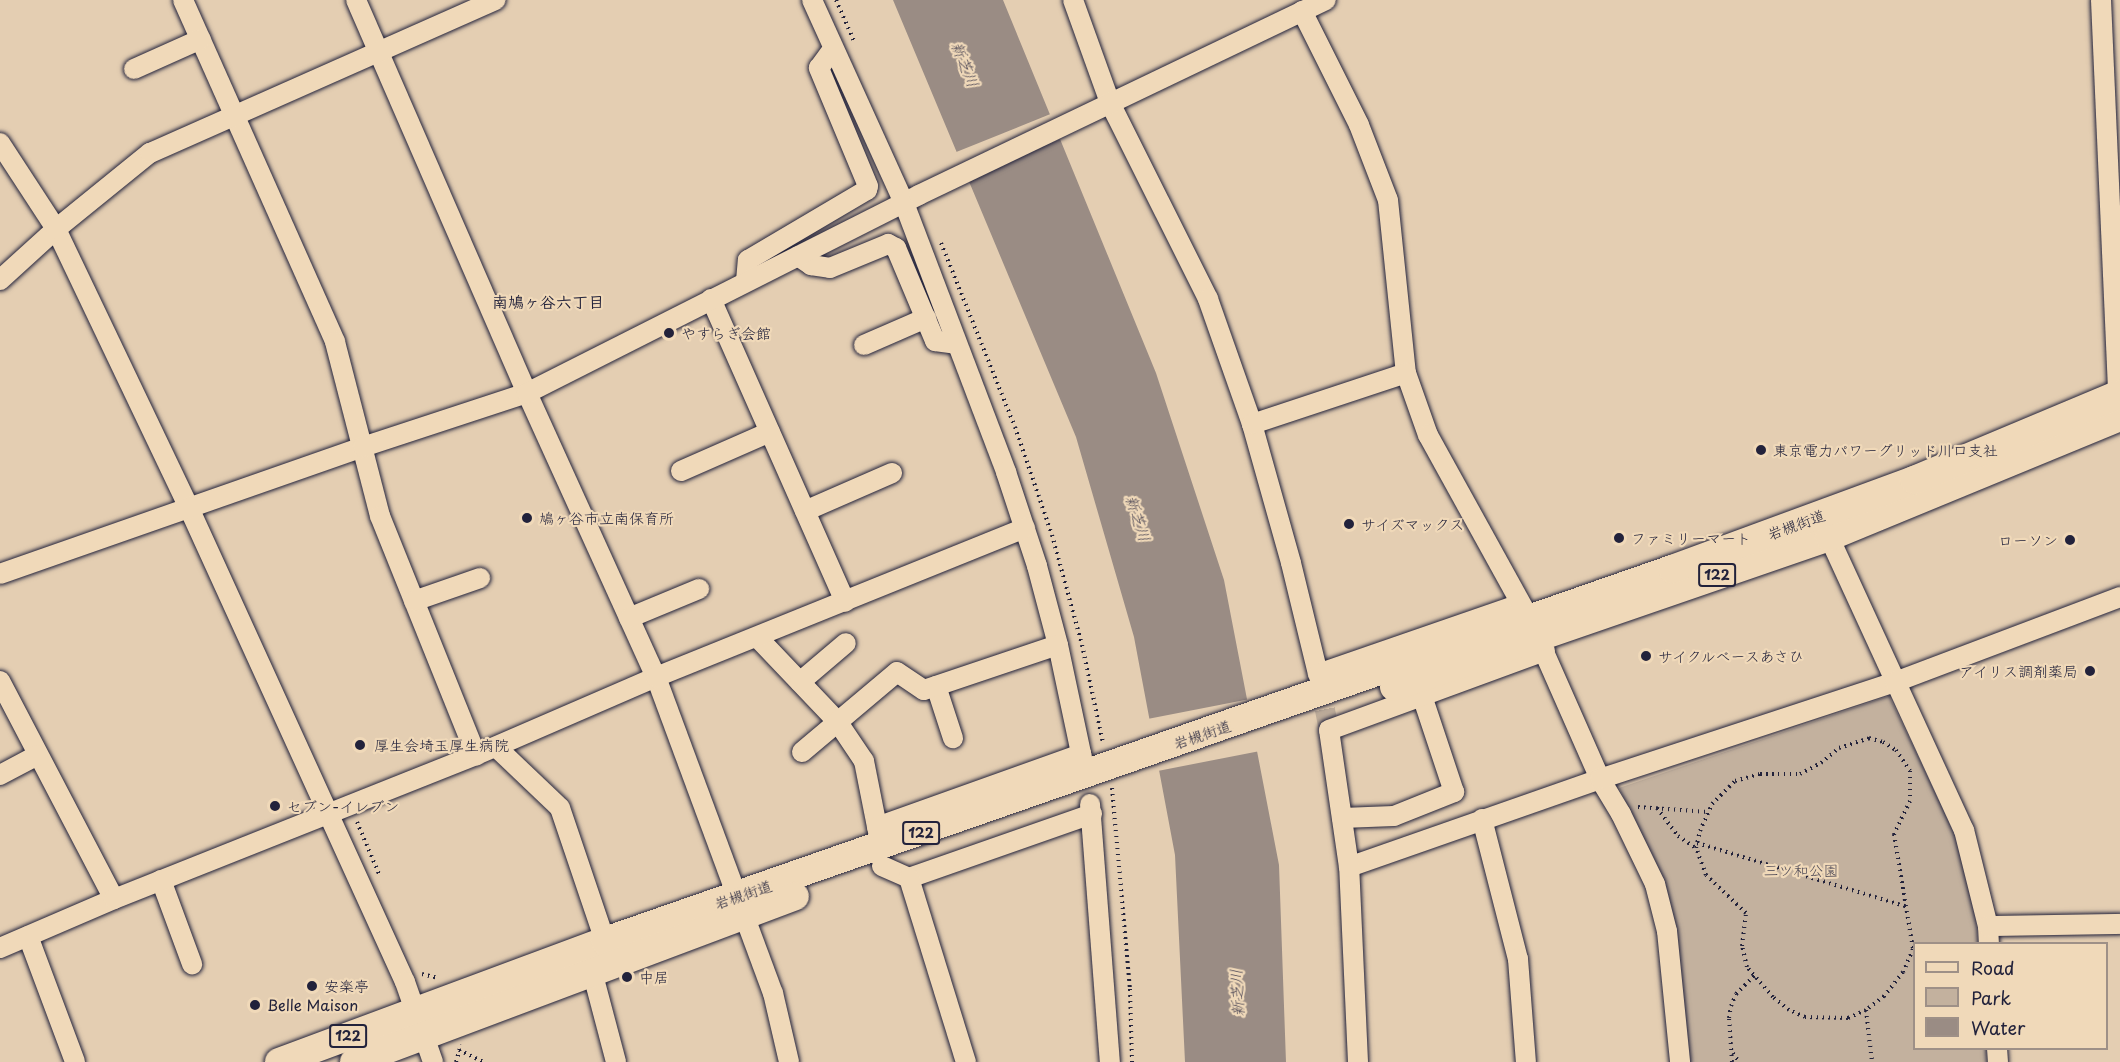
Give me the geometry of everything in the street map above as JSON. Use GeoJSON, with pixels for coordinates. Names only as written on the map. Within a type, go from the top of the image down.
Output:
{"type":"FeatureCollection","features":[{"type":"Feature","properties":{"kind":"highway","name":"岩槻街道"},"geometry":{"type":"LineString","coordinates":[[1533,627],[1829,537],[2119,402]]}},
{"type":"Feature","properties":{"kind":"highway","name":"岩槻街道"},"geometry":{"type":"LineString","coordinates":[[354,1062],[592,971],[739,905],[880,847],[1096,767],[1305,707],[1533,627],[2119,402]]}},
{"type":"Feature","properties":{"kind":"highway","name":"岩槻街道"},"geometry":{"type":"LineString","coordinates":[[279,1062],[425,1036],[605,941],[739,905]]}},
{"type":"Feature","properties":{"kind":"street"},"geometry":{"type":"LineString","coordinates":[[183,0],[335,342],[380,516],[477,755]]}},
{"type":"Feature","properties":{"kind":"street"},"geometry":{"type":"LineString","coordinates":[[356,0],[527,393],[656,677],[773,993],[789,1062]]}},
{"type":"Feature","properties":{"kind":"street"},"geometry":{"type":"LineString","coordinates":[[0,280],[56,228],[150,153],[496,0]]}},
{"type":"Feature","properties":{"kind":"street"},"geometry":{"type":"LineString","coordinates":[[812,0],[833,49],[912,199],[956,344],[1025,528],[1096,767],[880,847]]}},
{"type":"Feature","properties":{"kind":"street"},"geometry":{"type":"LineString","coordinates":[[1073,0],[1105,106],[1208,299],[1252,424],[1291,563],[1318,674],[1533,627]]}},
{"type":"Feature","properties":{"kind":"street"},"geometry":{"type":"LineString","coordinates":[[0,574],[363,447],[527,393],[912,199],[1326,0]]}},
{"type":"Feature","properties":{"kind":"street"},"geometry":{"type":"LineString","coordinates":[[2104,1],[2119,402]]}},
{"type":"Feature","properties":{"kind":"street"},"geometry":{"type":"LineString","coordinates":[[1302,11],[1359,125],[1388,200],[1406,373],[1428,435],[1533,627],[1600,779],[1621,814],[1655,884],[1667,931],[1680,1062]]}},
{"type":"Feature","properties":{"kind":"street"},"geometry":{"type":"LineString","coordinates":[[134,69],[201,39]]}},
{"type":"Feature","properties":{"kind":"street"},"geometry":{"type":"LineString","coordinates":[[746,281],[748,260],[867,190],[868,186],[819,68],[833,49]]}},
{"type":"Feature","properties":{"kind":"street"},"geometry":{"type":"LineString","coordinates":[[0,143],[56,228],[189,508],[329,813],[425,1036]]}},
{"type":"Feature","properties":{"kind":"street"},"geometry":{"type":"LineString","coordinates":[[798,256],[810,265],[830,268],[888,244],[896,248],[935,341],[956,344]]}},
{"type":"Feature","properties":{"kind":"street"},"geometry":{"type":"LineString","coordinates":[[711,299],[845,602]]}},
{"type":"Feature","properties":{"kind":"street"},"geometry":{"type":"LineString","coordinates":[[864,345],[926,318]]}},
{"type":"Feature","properties":{"kind":"street"},"geometry":{"type":"LineString","coordinates":[[1252,424],[1406,373]]}},
{"type":"Feature","properties":{"kind":"street"},"geometry":{"type":"LineString","coordinates":[[681,471],[770,432]]}},
{"type":"Feature","properties":{"kind":"street"},"geometry":{"type":"LineString","coordinates":[[805,511],[892,473]]}},
{"type":"Feature","properties":{"kind":"street"},"geometry":{"type":"LineString","coordinates":[[0,948],[114,899],[477,755],[656,677],[1025,528]]}},
{"type":"Feature","properties":{"kind":"street"},"geometry":{"type":"LineString","coordinates":[[1829,537],[1964,830],[1988,935],[2120,924]]}},
{"type":"Feature","properties":{"kind":"street"},"geometry":{"type":"LineString","coordinates":[[414,601],[480,578]]}},
{"type":"Feature","properties":{"kind":"street"},"geometry":{"type":"LineString","coordinates":[[629,618],[699,589]]}},
{"type":"Feature","properties":{"kind":"street"},"geometry":{"type":"LineString","coordinates":[[1349,867],[1600,779],[1895,682],[2120,597]]}},
{"type":"Feature","properties":{"kind":"street"},"geometry":{"type":"LineString","coordinates":[[1358,1062],[1349,867],[1329,730],[1422,696],[1533,627]]}},
{"type":"Feature","properties":{"kind":"street"},"geometry":{"type":"LineString","coordinates":[[757,637],[837,721],[864,760],[880,847],[909,878],[966,1062]]}},
{"type":"Feature","properties":{"kind":"street"},"geometry":{"type":"LineString","coordinates":[[800,682],[846,643]]}},
{"type":"Feature","properties":{"kind":"street"},"geometry":{"type":"LineString","coordinates":[[802,752],[897,672],[924,690],[1058,645]]}},
{"type":"Feature","properties":{"kind":"street"},"geometry":{"type":"LineString","coordinates":[[0,681],[114,899]]}},
{"type":"Feature","properties":{"kind":"street"},"geometry":{"type":"LineString","coordinates":[[936,686],[953,738]]}},
{"type":"Feature","properties":{"kind":"street"},"geometry":{"type":"LineString","coordinates":[[1342,818],[1394,816],[1454,792],[1422,696]]}},
{"type":"Feature","properties":{"kind":"street"},"geometry":{"type":"LineString","coordinates":[[496,747],[560,808],[605,941]]}},
{"type":"Feature","properties":{"kind":"street"},"geometry":{"type":"LineString","coordinates":[[0,775],[38,755]]}},
{"type":"Feature","properties":{"kind":"street"},"geometry":{"type":"LineString","coordinates":[[909,878],[1091,809],[1110,1062]]}},
{"type":"Feature","properties":{"kind":"street"},"geometry":{"type":"LineString","coordinates":[[1482,819],[1518,959],[1526,1062]]}},
{"type":"Feature","properties":{"kind":"street"},"geometry":{"type":"LineString","coordinates":[[161,880],[192,964]]}},
{"type":"Feature","properties":{"kind":"street"},"geometry":{"type":"LineString","coordinates":[[28,936],[75,1062]]}},
{"type":"Feature","properties":{"kind":"street"},"geometry":{"type":"LineString","coordinates":[[592,971],[616,1062]]}},
{"type":"Feature","properties":{"kind":"path"},"geometry":{"type":"LineString","coordinates":[[1913,957],[1884,996],[1866,1010],[1848,1017],[1805,1017],[1789,1010],[1773,998],[1747,967],[1742,946],[1746,914],[1706,875],[1697,846],[1708,812],[1726,789],[1742,778],[1760,774],[1800,774],[1821,763],[1839,748],[1869,738],[1883,742],[1896,750],[1910,771],[1912,786],[1910,801],[1894,834],[1914,942]]}},
{"type":"Feature","properties":{"kind":"path"},"geometry":{"type":"LineString","coordinates":[[1096,767],[1130,989],[1132,1062]]}},
{"type":"Feature","properties":{"kind":"path"},"geometry":{"type":"LineString","coordinates":[[1621,814],[1633,807],[1708,812]]}},
{"type":"Feature","properties":{"kind":"path"},"geometry":{"type":"LineString","coordinates":[[1657,808],[1678,836],[1697,846],[1908,907]]}},
{"type":"Feature","properties":{"kind":"path"},"geometry":{"type":"LineString","coordinates":[[354,816],[381,879]]}},
{"type":"Feature","properties":{"kind":"path"},"geometry":{"type":"LineString","coordinates":[[417,963],[422,974],[442,980]]}},
{"type":"Feature","properties":{"kind":"path"},"geometry":{"type":"LineString","coordinates":[[1732,1062],[1729,1018],[1731,1006],[1736,994],[1755,975]]}},
{"type":"Feature","properties":{"kind":"path"},"geometry":{"type":"LineString","coordinates":[[1866,1010],[1872,1062]]}},
{"type":"Feature","properties":{"kind":"path"},"geometry":{"type":"LineString","coordinates":[[459,1050],[484,1062]]}},
{"type":"Feature","properties":{"kind":"path"},"geometry":{"type":"LineString","coordinates":[[1732,1052],[1739,1062]]}},
{"type":"Feature","properties":{"kind":"green space","name":"三ツ和公園"},"geometry":{"type":"Polygon","coordinates":[[[1889,696],[1954,832],[1975,907],[1978,942],[1913,942],[1913,1050],[1986,1050],[1987,1062],[1689,1062],[1667,896],[1654,859],[1619,788],[1889,696]]]}},
{"type":"Feature","properties":{"kind":"water","name":"新芝川"},"geometry":{"type":"Polygon","coordinates":[[[893,0],[1003,0],[1156,373],[1224,580],[1279,865],[1286,1062],[1185,1062],[1175,855],[1134,637],[1076,437],[893,0]]]}},
{"type":"Feature","properties":{"kind":"pier"},"geometry":{"type":"Polygon","coordinates":[[[1053,113],[1063,138],[964,178],[954,153],[1053,113]]]}},
{"type":"Feature","properties":{"kind":"pier"},"geometry":{"type":"Polygon","coordinates":[[[1250,699],[1260,751],[1155,771],[1145,719],[1250,699]]]}},
{"type":"Feature","properties":{"kind":"tunnel"},"geometry":{"type":"LineString","coordinates":[[1319,680],[1329,730]]}},
{"type":"Feature","properties":{"kind":"place","name":"やすらぎ会館"},"geometry":{"type":"Point","coordinates":[669,333]}},
{"type":"Feature","properties":{"kind":"place","name":"東京電力パワーグリッド川口支社"},"geometry":{"type":"Point","coordinates":[1761,450]}},
{"type":"Feature","properties":{"kind":"place","name":"鳩ヶ谷市立南保育所"},"geometry":{"type":"Point","coordinates":[527,518]}},
{"type":"Feature","properties":{"kind":"place","name":"サイズマックス"},"geometry":{"type":"Point","coordinates":[1349,524]}},
{"type":"Feature","properties":{"kind":"place","name":"ファミリーマート"},"geometry":{"type":"Point","coordinates":[1619,538]}},
{"type":"Feature","properties":{"kind":"place","name":"ローソン"},"geometry":{"type":"Point","coordinates":[2070,540]}},
{"type":"Feature","properties":{"kind":"place","name":"サイクルベースあさひ"},"geometry":{"type":"Point","coordinates":[1646,656]}},
{"type":"Feature","properties":{"kind":"place","name":"アイリス調剤薬局"},"geometry":{"type":"Point","coordinates":[2090,671]}},
{"type":"Feature","properties":{"kind":"place","name":"厚生会埼玉厚生病院"},"geometry":{"type":"Point","coordinates":[360,745]}},
{"type":"Feature","properties":{"kind":"place","name":"セブン-イレブン"},"geometry":{"type":"Point","coordinates":[275,806]}},
{"type":"Feature","properties":{"kind":"place","name":"中居"},"geometry":{"type":"Point","coordinates":[627,977]}},
{"type":"Feature","properties":{"kind":"place","name":"安楽亭"},"geometry":{"type":"Point","coordinates":[312,986]}},
{"type":"Feature","properties":{"kind":"place","name":"Belle Maison"},"geometry":{"type":"Point","coordinates":[255,1005]}},
{"type":"Feature","properties":{"kind":"district","name":"南鳩ヶ谷六丁目"},"geometry":{"type":"Point","coordinates":[548,301]}}]}
